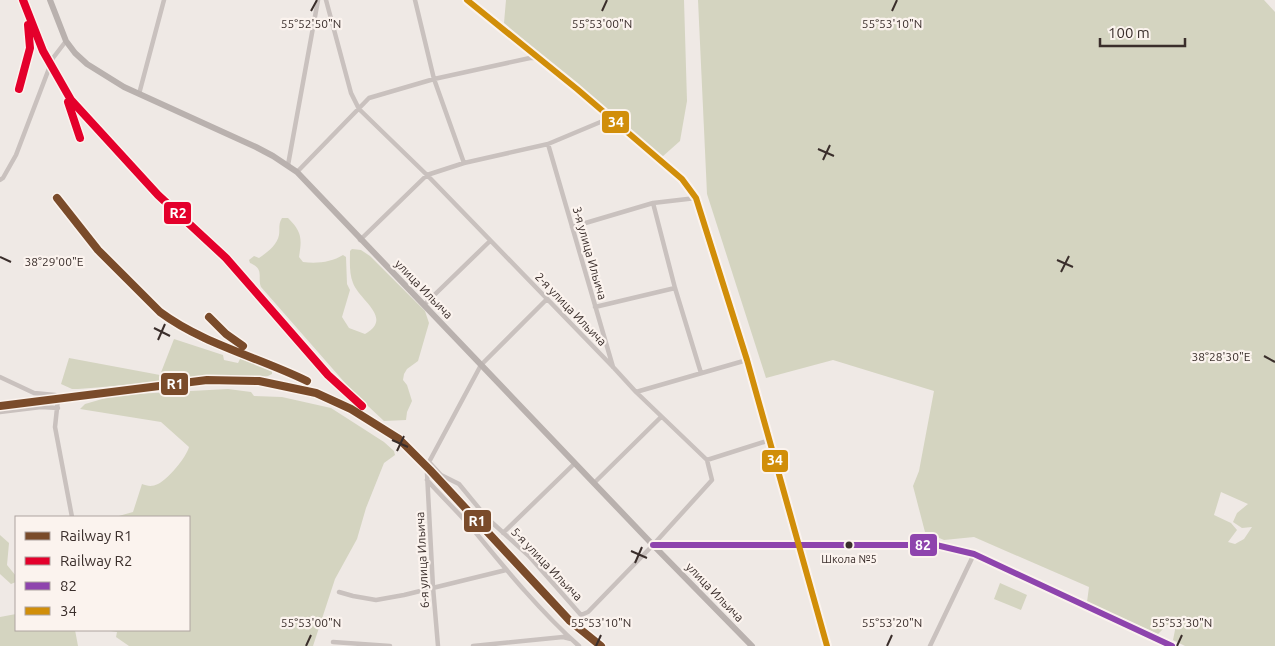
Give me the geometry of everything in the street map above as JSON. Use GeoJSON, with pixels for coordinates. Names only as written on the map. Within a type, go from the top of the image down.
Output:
{"type":"FeatureCollection","features":[{"type":"Feature","properties":{"kind":"main road","name":"улица Ильича"},"geometry":{"type":"LineString","coordinates":[[50,0],[66,41],[87,64],[124,87],[256,147],[297,172],[360,240],[425,304],[653,545],[752,646]]}},
{"type":"Feature","properties":{"kind":"street"},"geometry":{"type":"LineString","coordinates":[[139,94],[164,0]]}},
{"type":"Feature","properties":{"kind":"street"},"geometry":{"type":"LineString","coordinates":[[288,165],[318,0]]}},
{"type":"Feature","properties":{"kind":"street","name":"2-я улица Ильича"},"geometry":{"type":"LineString","coordinates":[[326,0],[351,94],[359,109],[427,175],[636,392],[706,460]]}},
{"type":"Feature","properties":{"kind":"street"},"geometry":{"type":"LineString","coordinates":[[415,0],[434,79],[464,163]]}},
{"type":"Feature","properties":{"kind":"street"},"geometry":{"type":"LineString","coordinates":[[467,0],[682,179],[696,198],[747,360],[828,646]]}},
{"type":"Feature","properties":{"kind":"street"},"geometry":{"type":"LineString","coordinates":[[0,180],[16,155],[53,58],[66,41]]}},
{"type":"Feature","properties":{"kind":"street"},"geometry":{"type":"LineString","coordinates":[[297,172],[369,98],[434,79],[530,58],[538,58]]}},
{"type":"Feature","properties":{"kind":"street"},"geometry":{"type":"LineString","coordinates":[[360,240],[427,175],[464,163],[548,144],[610,118]]}},
{"type":"Feature","properties":{"kind":"street","name":"3-я улица Ильича"},"geometry":{"type":"LineString","coordinates":[[548,144],[614,368]]}},
{"type":"Feature","properties":{"kind":"street"},"geometry":{"type":"LineString","coordinates":[[572,227],[652,203],[696,198]]}},
{"type":"Feature","properties":{"kind":"street"},"geometry":{"type":"LineString","coordinates":[[652,203],[701,373]]}},
{"type":"Feature","properties":{"kind":"street"},"geometry":{"type":"LineString","coordinates":[[425,304],[490,240]]}},
{"type":"Feature","properties":{"kind":"street"},"geometry":{"type":"LineString","coordinates":[[595,307],[675,288]]}},
{"type":"Feature","properties":{"kind":"street"},"geometry":{"type":"LineString","coordinates":[[481,365],[547,299]]}},
{"type":"Feature","properties":{"kind":"street"},"geometry":{"type":"LineString","coordinates":[[636,392],[747,360]]}},
{"type":"Feature","properties":{"kind":"street","name":"5-я улица Ильича"},"geometry":{"type":"LineString","coordinates":[[481,365],[430,462],[441,475],[459,484],[487,518],[529,556],[581,615],[588,612],[653,545]]}},
{"type":"Feature","properties":{"kind":"street"},"geometry":{"type":"LineString","coordinates":[[0,377],[34,393],[55,394],[59,400],[55,427],[72,516]]}},
{"type":"Feature","properties":{"kind":"street"},"geometry":{"type":"LineString","coordinates":[[0,412],[41,407],[58,408]]}},
{"type":"Feature","properties":{"kind":"street"},"geometry":{"type":"LineString","coordinates":[[594,483],[662,417]]}},
{"type":"Feature","properties":{"kind":"street"},"geometry":{"type":"LineString","coordinates":[[653,545],[712,480],[706,460],[770,440]]}},
{"type":"Feature","properties":{"kind":"street"},"geometry":{"type":"LineString","coordinates":[[504,533],[575,463]]}},
{"type":"Feature","properties":{"kind":"street","name":"6-я улица Ильича"},"geometry":{"type":"LineString","coordinates":[[427,473],[438,646]]}},
{"type":"Feature","properties":{"kind":"street"},"geometry":{"type":"LineString","coordinates":[[427,480],[475,532],[506,570],[579,646]]}},
{"type":"Feature","properties":{"kind":"street"},"geometry":{"type":"LineString","coordinates":[[653,545],[936,545],[974,554],[1172,646]]}},
{"type":"Feature","properties":{"kind":"street"},"geometry":{"type":"LineString","coordinates":[[930,646],[974,554]]}},
{"type":"Feature","properties":{"kind":"street"},"geometry":{"type":"LineString","coordinates":[[339,592],[376,600],[506,570]]}},
{"type":"Feature","properties":{"kind":"street"},"geometry":{"type":"LineString","coordinates":[[473,646],[563,637],[571,639]]}},
{"type":"Feature","properties":{"kind":"street"},"geometry":{"type":"LineString","coordinates":[[334,642],[390,646]]}},
{"type":"Feature","properties":{"kind":"green space"},"geometry":{"type":"Polygon","coordinates":[[[506,0],[684,0],[687,101],[680,141],[662,157],[504,23],[506,0]]]}},
{"type":"Feature","properties":{"kind":"green space"},"geometry":{"type":"Polygon","coordinates":[[[698,0],[1264,0],[1275,12],[1275,646],[1185,646],[1173,640],[1176,625],[1167,625],[1158,634],[1087,602],[1089,587],[974,537],[944,540],[925,532],[913,486],[919,471],[934,391],[833,360],[766,378],[707,194],[698,0]],[[1221,492],[1214,515],[1231,523],[1237,530],[1228,542],[1235,544],[1244,539],[1252,527],[1242,528],[1233,522],[1237,513],[1248,504],[1221,492]]]}},
{"type":"Feature","properties":{"kind":"green space"},"geometry":{"type":"Polygon","coordinates":[[[282,218],[288,218],[298,231],[301,240],[299,257],[303,262],[319,263],[343,255],[346,257],[347,284],[350,290],[342,317],[349,328],[365,334],[373,328],[376,322],[376,315],[353,283],[350,271],[350,251],[352,249],[361,250],[370,256],[425,311],[429,323],[418,361],[407,369],[404,374],[403,380],[407,385],[412,401],[406,420],[384,421],[353,392],[261,287],[259,271],[249,260],[254,256],[259,258],[274,245],[278,239],[282,218]]]}},
{"type":"Feature","properties":{"kind":"green space"},"geometry":{"type":"Polygon","coordinates":[[[174,339],[223,355],[224,360],[238,363],[241,357],[272,370],[272,374],[258,378],[193,378],[78,389],[72,389],[61,384],[69,358],[160,375],[174,339]]]}},
{"type":"Feature","properties":{"kind":"green space"},"geometry":{"type":"Polygon","coordinates":[[[228,389],[251,392],[254,396],[282,397],[331,408],[384,442],[394,451],[395,455],[384,463],[366,508],[357,539],[335,579],[313,646],[129,646],[116,637],[117,632],[110,631],[190,631],[190,516],[119,516],[133,512],[142,484],[152,486],[162,481],[181,462],[189,447],[161,422],[80,409],[85,404],[116,395],[228,389]]]}},
{"type":"Feature","properties":{"kind":"green space"},"geometry":{"type":"Polygon","coordinates":[[[0,535],[9,543],[7,565],[15,575],[15,582],[11,584],[0,574],[0,535]]]}},
{"type":"Feature","properties":{"kind":"green space"},"geometry":{"type":"Polygon","coordinates":[[[1000,583],[1027,595],[1021,610],[994,599],[1000,583]]]}},
{"type":"Feature","properties":{"kind":"green space"},"geometry":{"type":"Polygon","coordinates":[[[15,614],[15,631],[75,631],[78,646],[0,646],[0,617],[15,614]]]}},
{"type":"Feature","properties":{"kind":"rail line","name":"R2"},"geometry":{"type":"LineString","coordinates":[[23,0],[43,51],[71,100],[158,195],[226,258],[328,375],[362,406]]}},
{"type":"Feature","properties":{"kind":"rail line","name":"R2"},"geometry":{"type":"LineString","coordinates":[[19,89],[30,48],[28,25]]}},
{"type":"Feature","properties":{"kind":"rail line","name":"R2"},"geometry":{"type":"LineString","coordinates":[[68,102],[80,138]]}},
{"type":"Feature","properties":{"kind":"rail line","name":"R1"},"geometry":{"type":"LineString","coordinates":[[57,198],[98,250],[160,312],[212,342],[307,381]]}},
{"type":"Feature","properties":{"kind":"rail line","name":"R1"},"geometry":{"type":"LineString","coordinates":[[209,317],[226,334],[243,346]]}},
{"type":"Feature","properties":{"kind":"rail line","name":"R1"},"geometry":{"type":"LineString","coordinates":[[0,406],[207,380],[259,381],[316,393],[351,409],[399,439],[570,621],[601,646]]}},
{"type":"Feature","properties":{"kind":"transit line","name":"34"},"geometry":{"type":"LineString","coordinates":[[467,0],[577,89],[682,179],[696,198],[747,360],[827,646]]}},
{"type":"Feature","properties":{"kind":"transit line","name":"82"},"geometry":{"type":"LineString","coordinates":[[653,545],[936,545],[974,554],[1172,646]]}},
{"type":"Feature","properties":{"kind":"place","name":"Школа №5"},"geometry":{"type":"Point","coordinates":[849,545]}}]}
